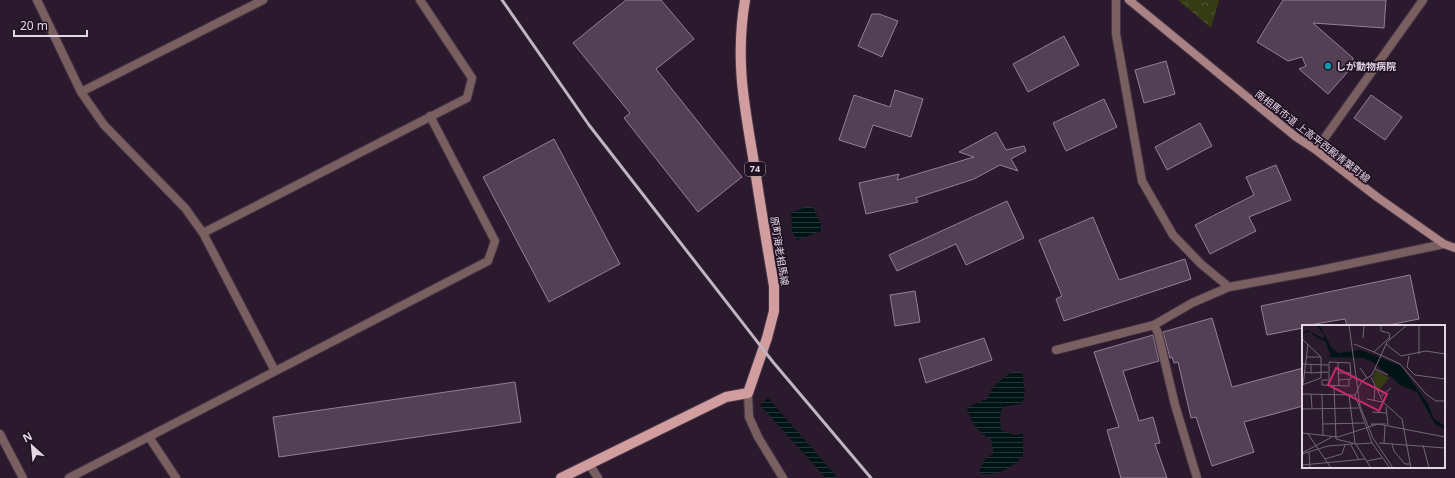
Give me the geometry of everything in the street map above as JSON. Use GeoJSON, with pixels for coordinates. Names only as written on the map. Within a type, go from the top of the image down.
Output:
{"type":"FeatureCollection","features":[{"type":"Feature","properties":{"kind":"main road","name":"原町海老相馬線"},"geometry":{"type":"LineString","coordinates":[[744,0],[740,29],[743,98],[774,286],[774,311],[768,338],[748,393]]}},
{"type":"Feature","properties":{"kind":"main road"},"geometry":{"type":"LineString","coordinates":[[561,478],[726,397],[748,393]]}},
{"type":"Feature","properties":{"kind":"street"},"geometry":{"type":"LineString","coordinates":[[37,0],[81,92],[104,125],[154,174],[185,208],[203,232],[274,372]]}},
{"type":"Feature","properties":{"kind":"street"},"geometry":{"type":"LineString","coordinates":[[81,92],[263,0]]}},
{"type":"Feature","properties":{"kind":"street"},"geometry":{"type":"LineString","coordinates":[[203,232],[467,98],[472,78],[420,0]]}},
{"type":"Feature","properties":{"kind":"street"},"geometry":{"type":"LineString","coordinates":[[1116,0],[1116,34],[1142,181],[1173,235],[1201,264],[1229,286]]}},
{"type":"Feature","properties":{"kind":"street","name":"南相馬市道 上高平西殿青葉町線"},"geometry":{"type":"LineString","coordinates":[[1129,0],[1296,138],[1316,150],[1377,197],[1444,244],[1455,248]]}},
{"type":"Feature","properties":{"kind":"street"},"geometry":{"type":"LineString","coordinates":[[1316,150],[1422,0]]}},
{"type":"Feature","properties":{"kind":"street"},"geometry":{"type":"LineString","coordinates":[[69,478],[488,261],[495,242],[430,116]]}},
{"type":"Feature","properties":{"kind":"street"},"geometry":{"type":"LineString","coordinates":[[1056,350],[1154,325],[1192,303],[1229,286],[1316,272],[1444,244]]}},
{"type":"Feature","properties":{"kind":"street"},"geometry":{"type":"LineString","coordinates":[[1154,325],[1158,333],[1175,405],[1197,478]]}},
{"type":"Feature","properties":{"kind":"street"},"geometry":{"type":"LineString","coordinates":[[748,393],[749,417],[758,437],[783,478]]}},
{"type":"Feature","properties":{"kind":"street"},"geometry":{"type":"LineString","coordinates":[[0,434],[23,478]]}},
{"type":"Feature","properties":{"kind":"street"},"geometry":{"type":"LineString","coordinates":[[149,437],[176,478]]}},
{"type":"Feature","properties":{"kind":"street"},"geometry":{"type":"LineString","coordinates":[[589,464],[598,478]]}},
{"type":"Feature","properties":{"kind":"green space"},"geometry":{"type":"Polygon","coordinates":[[[1178,0],[1219,0],[1211,28],[1178,0]]]}},
{"type":"Feature","properties":{"kind":"shaded area"},"geometry":{"type":"Polygon","coordinates":[[[806,207],[813,207],[821,224],[821,231],[797,240],[792,232],[791,213],[806,207]]]}},
{"type":"Feature","properties":{"kind":"shaded area"},"geometry":{"type":"Polygon","coordinates":[[[1012,372],[1022,372],[1025,393],[1022,404],[1002,407],[1000,418],[1001,430],[1014,435],[1023,434],[1023,456],[1003,471],[991,474],[979,473],[984,460],[994,453],[991,439],[975,426],[970,418],[967,408],[983,400],[987,400],[991,391],[997,384],[1012,372]]]}},
{"type":"Feature","properties":{"kind":"shaded area"},"geometry":{"type":"Polygon","coordinates":[[[768,398],[838,478],[826,478],[760,405],[768,398]]]}},
{"type":"Feature","properties":{"kind":"building"},"geometry":{"type":"Polygon","coordinates":[[[626,0],[661,0],[694,39],[656,69],[742,177],[698,212],[624,118],[630,113],[573,43],[626,0]]]}},
{"type":"Feature","properties":{"kind":"building"},"geometry":{"type":"Polygon","coordinates":[[[1283,0],[1386,0],[1384,28],[1313,23],[1353,58],[1353,66],[1328,94],[1299,69],[1306,66],[1302,57],[1288,61],[1257,42],[1283,0]]]}},
{"type":"Feature","properties":{"kind":"building"},"geometry":{"type":"Polygon","coordinates":[[[872,14],[879,14],[898,21],[882,57],[858,46],[872,14]]]}},
{"type":"Feature","properties":{"kind":"building"},"geometry":{"type":"Polygon","coordinates":[[[1064,36],[1079,65],[1028,92],[1013,64],[1064,36]]]}},
{"type":"Feature","properties":{"kind":"building"},"geometry":{"type":"Polygon","coordinates":[[[1166,61],[1175,94],[1144,103],[1135,70],[1166,61]]]}},
{"type":"Feature","properties":{"kind":"building"},"geometry":{"type":"Polygon","coordinates":[[[895,90],[923,99],[911,137],[873,125],[865,148],[839,140],[854,95],[890,107],[895,90]]]}},
{"type":"Feature","properties":{"kind":"building"},"geometry":{"type":"Polygon","coordinates":[[[1371,95],[1402,117],[1385,140],[1354,118],[1371,95]]]}},
{"type":"Feature","properties":{"kind":"building"},"geometry":{"type":"Polygon","coordinates":[[[1104,99],[1117,127],[1066,151],[1053,123],[1104,99]]]}},
{"type":"Feature","properties":{"kind":"building"},"geometry":{"type":"Polygon","coordinates":[[[1200,123],[1212,146],[1167,170],[1155,147],[1200,123]]]}},
{"type":"Feature","properties":{"kind":"building"},"geometry":{"type":"Polygon","coordinates":[[[996,132],[1006,150],[1024,146],[1026,151],[1011,159],[1018,171],[1000,165],[974,179],[916,198],[918,202],[866,214],[859,183],[899,174],[897,180],[974,157],[959,152],[996,132]]]}},
{"type":"Feature","properties":{"kind":"building"},"geometry":{"type":"Polygon","coordinates":[[[554,139],[620,264],[549,302],[483,177],[554,139]]]}},
{"type":"Feature","properties":{"kind":"building"},"geometry":{"type":"Polygon","coordinates":[[[1276,165],[1291,200],[1249,217],[1256,231],[1210,254],[1195,225],[1254,195],[1246,177],[1276,165]]]}},
{"type":"Feature","properties":{"kind":"building"},"geometry":{"type":"Polygon","coordinates":[[[1007,201],[1024,238],[966,265],[956,244],[897,271],[889,255],[1007,201]]]}},
{"type":"Feature","properties":{"kind":"building"},"geometry":{"type":"Polygon","coordinates":[[[1093,217],[1119,280],[1185,259],[1191,279],[1064,321],[1056,299],[1062,296],[1039,240],[1093,217]]]}},
{"type":"Feature","properties":{"kind":"building"},"geometry":{"type":"Polygon","coordinates":[[[1410,275],[1419,319],[1389,325],[1347,325],[1345,319],[1302,325],[1302,328],[1267,335],[1261,306],[1410,275]]]}},
{"type":"Feature","properties":{"kind":"building"},"geometry":{"type":"Polygon","coordinates":[[[915,291],[920,322],[895,326],[890,295],[915,291]]]}},
{"type":"Feature","properties":{"kind":"building"},"geometry":{"type":"Polygon","coordinates":[[[1212,318],[1232,387],[1302,368],[1302,406],[1244,422],[1254,452],[1212,466],[1196,417],[1191,418],[1178,362],[1174,363],[1172,357],[1170,358],[1163,332],[1212,318]]]}},
{"type":"Feature","properties":{"kind":"building"},"geometry":{"type":"Polygon","coordinates":[[[1153,335],[1159,361],[1123,371],[1139,421],[1153,417],[1160,443],[1155,444],[1167,478],[1121,478],[1107,430],[1119,427],[1094,352],[1153,335]]]}},
{"type":"Feature","properties":{"kind":"building"},"geometry":{"type":"Polygon","coordinates":[[[984,338],[992,360],[926,383],[919,359],[984,338]]]}},
{"type":"Feature","properties":{"kind":"building"},"geometry":{"type":"Polygon","coordinates":[[[515,382],[521,422],[279,457],[273,417],[515,382]]]}},
{"type":"Feature","properties":{"kind":"railway"},"geometry":{"type":"LineString","coordinates":[[502,0],[589,125],[773,362],[871,478]]}},
{"type":"Feature","properties":{"kind":"place","name":"しが動物病院"},"geometry":{"type":"Point","coordinates":[1328,66]}}]}
